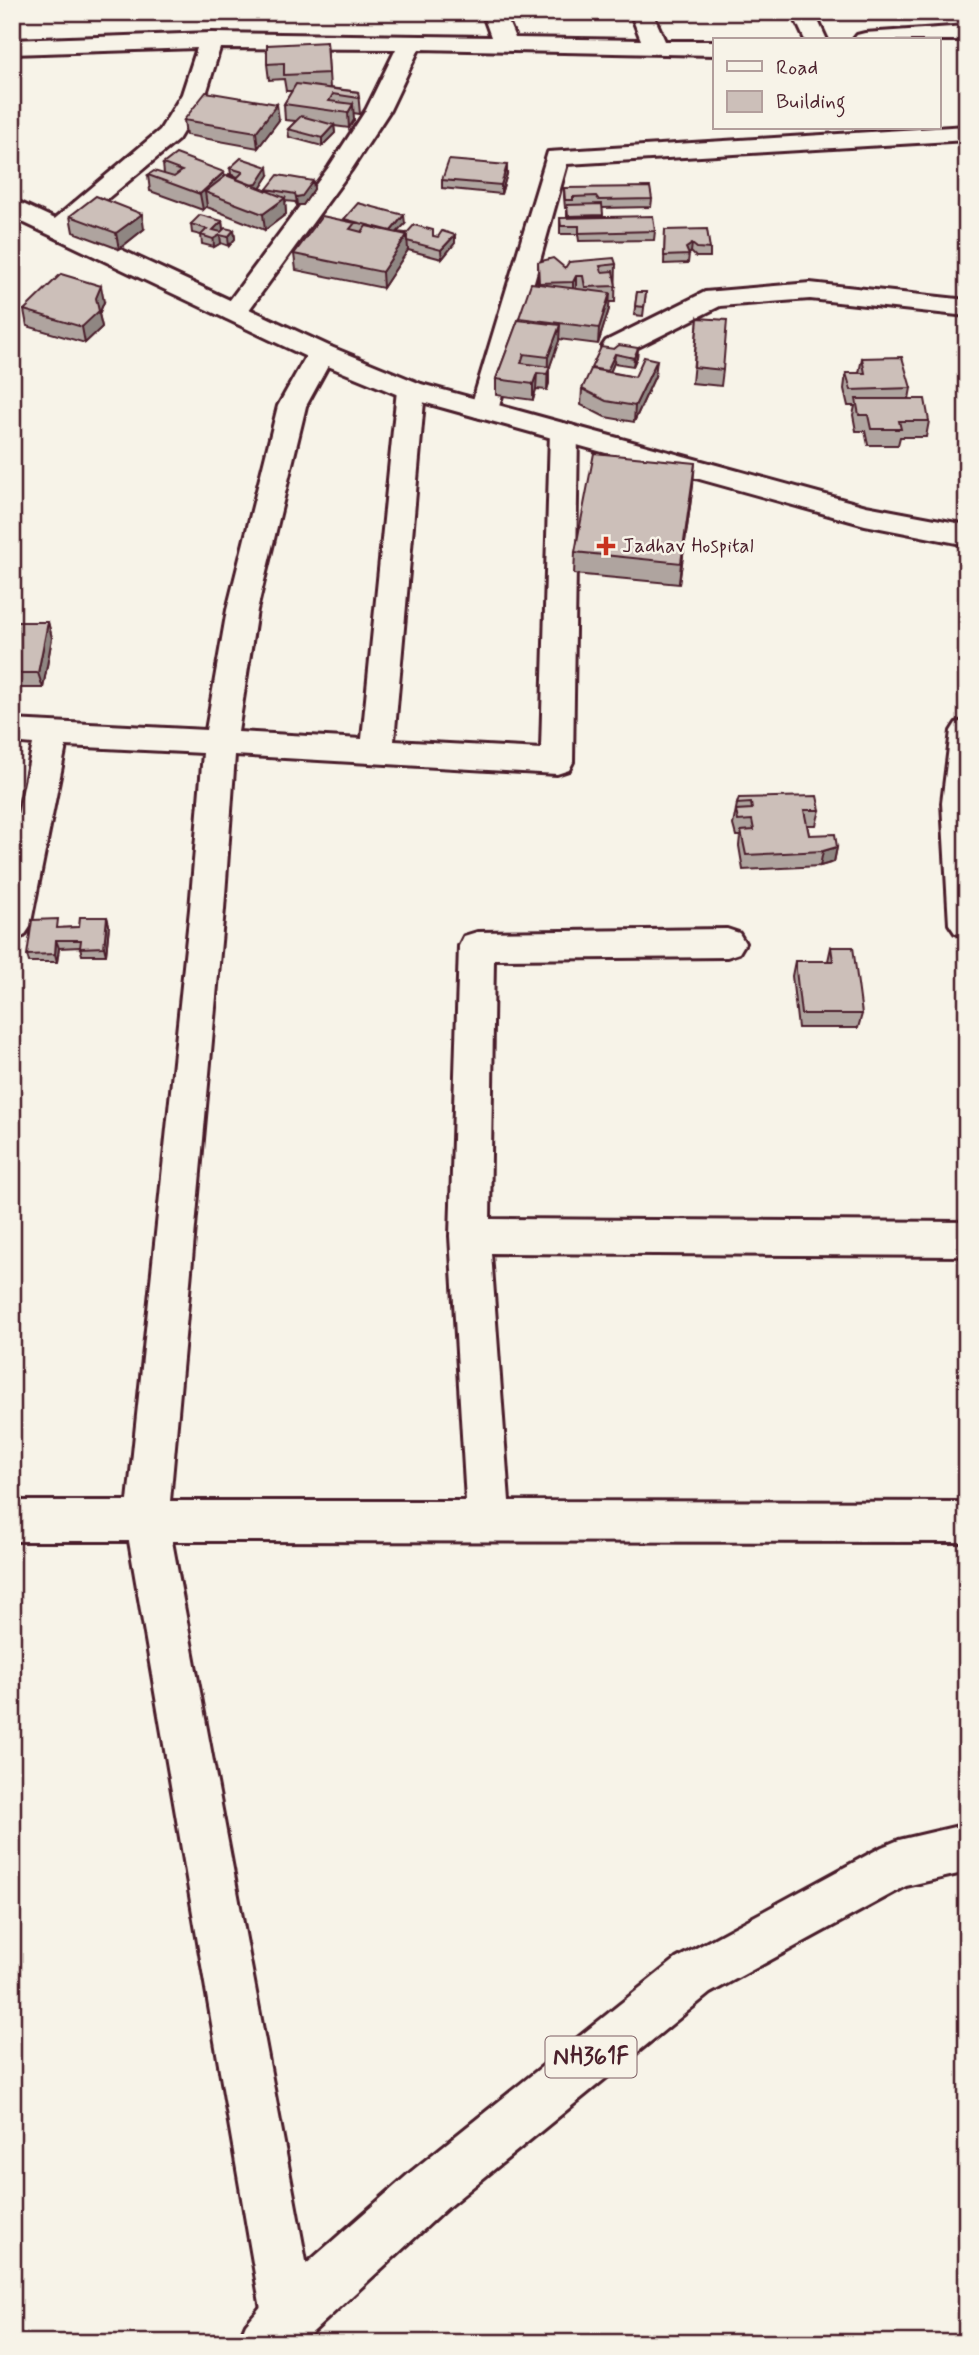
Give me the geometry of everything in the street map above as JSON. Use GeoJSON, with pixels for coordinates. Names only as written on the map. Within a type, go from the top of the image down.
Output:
{"type":"FeatureCollection","features":[{"type":"Feature","properties":{"kind":"main road"},"geometry":{"type":"LineString","coordinates":[[493,12],[506,45]]}},
{"type":"Feature","properties":{"kind":"main road"},"geometry":{"type":"LineString","coordinates":[[641,12],[656,48]]}},
{"type":"Feature","properties":{"kind":"main road"},"geometry":{"type":"LineString","coordinates":[[803,12],[815,38]]}},
{"type":"Feature","properties":{"kind":"main road"},"geometry":{"type":"LineString","coordinates":[[12,47],[93,33],[211,40],[329,32],[411,42],[713,48]]}},
{"type":"Feature","properties":{"kind":"main road"},"geometry":{"type":"LineString","coordinates":[[894,38],[967,33]]}},
{"type":"Feature","properties":{"kind":"main road"},"geometry":{"type":"LineString","coordinates":[[57,228],[169,135],[194,94],[211,40]]}},
{"type":"Feature","properties":{"kind":"main road"},"geometry":{"type":"LineString","coordinates":[[234,312],[339,170],[379,110],[411,42]]}},
{"type":"Feature","properties":{"kind":"main road"},"geometry":{"type":"LineString","coordinates":[[484,410],[557,157],[967,133]]}},
{"type":"Feature","properties":{"kind":"main road"},"geometry":{"type":"LineString","coordinates":[[12,207],[321,353],[411,390],[865,516],[967,536]]}},
{"type":"Feature","properties":{"kind":"main road"},"geometry":{"type":"LineString","coordinates":[[616,347],[714,298],[810,291],[967,308]]}},
{"type":"Feature","properties":{"kind":"main road"},"geometry":{"type":"LineString","coordinates":[[277,2329],[147,1521],[207,909],[220,742],[242,610],[292,406],[321,353]]}},
{"type":"Feature","properties":{"kind":"main road"},"geometry":{"type":"LineString","coordinates":[[377,752],[411,390]]}},
{"type":"Feature","properties":{"kind":"main road"},"geometry":{"type":"LineString","coordinates":[[12,731],[557,762],[564,432]]}},
{"type":"Feature","properties":{"kind":"main road"},"geometry":{"type":"LineString","coordinates":[[12,927],[52,733]]}},
{"type":"Feature","properties":{"kind":"main road"},"geometry":{"type":"LineString","coordinates":[[964,752],[959,814],[967,924]]}},
{"type":"Feature","properties":{"kind":"main road"},"geometry":{"type":"LineString","coordinates":[[489,1520],[470,1236],[477,946],[727,943]]}},
{"type":"Feature","properties":{"kind":"main road"},"geometry":{"type":"LineString","coordinates":[[470,1236],[967,1239]]}},
{"type":"Feature","properties":{"kind":"main road"},"geometry":{"type":"LineString","coordinates":[[12,1521],[967,1522]]}},
{"type":"Feature","properties":{"kind":"main road","name":"NH361F"},"geometry":{"type":"LineString","coordinates":[[277,2329],[429,2189],[693,1976],[899,1864],[967,1848]]}},
{"type":"Feature","properties":{"kind":"building"},"geometry":{"type":"Polygon","coordinates":[[[327,42],[329,73],[284,75],[284,63],[267,64],[267,45],[327,42]]]}},
{"type":"Feature","properties":{"kind":"building"},"geometry":{"type":"Polygon","coordinates":[[[296,84],[358,92],[359,98],[333,94],[329,101],[353,104],[348,113],[284,104],[296,84]]]}},
{"type":"Feature","properties":{"kind":"building"},"geometry":{"type":"Polygon","coordinates":[[[206,92],[277,104],[256,132],[184,120],[206,92]]]}},
{"type":"Feature","properties":{"kind":"building"},"geometry":{"type":"Polygon","coordinates":[[[301,116],[334,125],[322,138],[288,129],[301,116]]]}},
{"type":"Feature","properties":{"kind":"building"},"geometry":{"type":"Polygon","coordinates":[[[176,154],[224,172],[200,194],[148,175],[154,171],[174,177],[182,171],[163,164],[176,154]]]}},
{"type":"Feature","properties":{"kind":"building"},"geometry":{"type":"Polygon","coordinates":[[[241,158],[268,167],[257,184],[251,185],[228,176],[238,177],[243,172],[230,168],[241,158]]]}},
{"type":"Feature","properties":{"kind":"building"},"geometry":{"type":"Polygon","coordinates":[[[449,160],[507,165],[501,185],[442,180],[449,160]]]}},
{"type":"Feature","properties":{"kind":"building"},"geometry":{"type":"Polygon","coordinates":[[[227,175],[285,198],[263,214],[205,192],[227,175]]]}},
{"type":"Feature","properties":{"kind":"building"},"geometry":{"type":"Polygon","coordinates":[[[278,175],[313,181],[302,196],[296,197],[295,194],[267,189],[278,175]]]}},
{"type":"Feature","properties":{"kind":"building"},"geometry":{"type":"Polygon","coordinates":[[[650,187],[652,199],[599,200],[596,196],[565,200],[564,188],[650,187]]]}},
{"type":"Feature","properties":{"kind":"building"},"geometry":{"type":"Polygon","coordinates":[[[96,196],[142,214],[116,233],[70,216],[96,196]]]}},
{"type":"Feature","properties":{"kind":"building"},"geometry":{"type":"Polygon","coordinates":[[[358,203],[404,215],[391,231],[344,219],[358,203]]]}},
{"type":"Feature","properties":{"kind":"building"},"geometry":{"type":"Polygon","coordinates":[[[602,204],[603,215],[568,216],[567,205],[602,204]]]}},
{"type":"Feature","properties":{"kind":"building"},"geometry":{"type":"Polygon","coordinates":[[[200,215],[222,221],[213,230],[234,230],[228,237],[220,235],[213,239],[201,235],[207,229],[191,224],[200,215]]]}},
{"type":"Feature","properties":{"kind":"building"},"geometry":{"type":"Polygon","coordinates":[[[322,216],[355,223],[350,229],[362,232],[366,226],[407,235],[382,272],[294,254],[322,216]]]}},
{"type":"Feature","properties":{"kind":"building"},"geometry":{"type":"Polygon","coordinates":[[[653,216],[655,231],[579,233],[579,226],[561,226],[560,218],[653,216]]]}},
{"type":"Feature","properties":{"kind":"building"},"geometry":{"type":"Polygon","coordinates":[[[414,225],[433,230],[433,236],[438,237],[442,231],[455,235],[441,250],[407,241],[406,234],[414,225]]]}},
{"type":"Feature","properties":{"kind":"building"},"geometry":{"type":"Polygon","coordinates":[[[707,229],[710,249],[697,248],[692,244],[686,248],[689,255],[664,256],[665,230],[707,229]]]}},
{"type":"Feature","properties":{"kind":"building"},"geometry":{"type":"Polygon","coordinates":[[[553,258],[565,268],[569,262],[614,258],[616,264],[600,266],[602,272],[613,271],[616,286],[585,287],[583,276],[576,276],[573,282],[539,283],[538,262],[553,258]]]}},
{"type":"Feature","properties":{"kind":"building"},"geometry":{"type":"Polygon","coordinates":[[[61,274],[101,286],[96,298],[99,311],[82,327],[24,310],[61,274]]]}},
{"type":"Feature","properties":{"kind":"building"},"geometry":{"type":"Polygon","coordinates":[[[531,283],[610,293],[599,328],[519,318],[531,283]]]}},
{"type":"Feature","properties":{"kind":"building"},"geometry":{"type":"Polygon","coordinates":[[[637,292],[646,292],[644,307],[635,306],[637,292]]]}},
{"type":"Feature","properties":{"kind":"building"},"geometry":{"type":"Polygon","coordinates":[[[698,318],[727,320],[723,370],[694,367],[698,318]]]}},
{"type":"Feature","properties":{"kind":"building"},"geometry":{"type":"Polygon","coordinates":[[[518,320],[560,325],[548,357],[524,354],[521,363],[550,367],[547,374],[537,373],[533,384],[496,379],[518,320]]]}},
{"type":"Feature","properties":{"kind":"building"},"geometry":{"type":"Polygon","coordinates":[[[619,345],[638,348],[634,358],[615,354],[607,371],[591,368],[601,347],[614,349],[619,345]]]}},
{"type":"Feature","properties":{"kind":"building"},"geometry":{"type":"Polygon","coordinates":[[[644,357],[657,360],[635,406],[606,401],[582,389],[591,369],[635,377],[644,357]]]}},
{"type":"Feature","properties":{"kind":"building"},"geometry":{"type":"Polygon","coordinates":[[[902,357],[911,388],[851,390],[846,373],[865,373],[862,358],[902,357]]]}},
{"type":"Feature","properties":{"kind":"building"},"geometry":{"type":"Polygon","coordinates":[[[856,399],[925,399],[929,421],[899,421],[901,429],[871,429],[868,415],[859,415],[856,399]]]}},
{"type":"Feature","properties":{"kind":"building"},"geometry":{"type":"Polygon","coordinates":[[[594,453],[695,463],[681,563],[575,552],[594,453]]]}},
{"type":"Feature","properties":{"kind":"building"},"geometry":{"type":"Polygon","coordinates":[[[16,622],[48,622],[38,673],[12,673],[12,629],[16,622]]]}},
{"type":"Feature","properties":{"kind":"building"},"geometry":{"type":"Polygon","coordinates":[[[817,796],[820,810],[804,810],[809,835],[835,834],[837,847],[823,851],[746,855],[741,831],[754,830],[752,820],[738,821],[736,810],[752,809],[751,803],[737,804],[739,798],[817,796]]]}},
{"type":"Feature","properties":{"kind":"building"},"geometry":{"type":"Polygon","coordinates":[[[80,917],[107,917],[104,947],[80,948],[81,940],[56,940],[55,954],[27,955],[32,920],[58,919],[57,928],[79,927],[80,917]]]}},
{"type":"Feature","properties":{"kind":"building"},"geometry":{"type":"Polygon","coordinates":[[[831,947],[853,947],[862,1014],[801,1014],[795,961],[833,961],[831,947]]]}},
{"type":"Feature","properties":{"kind":"place","name":"Jadhav Hospital"},"geometry":{"type":"Point","coordinates":[606,546]}}]}
